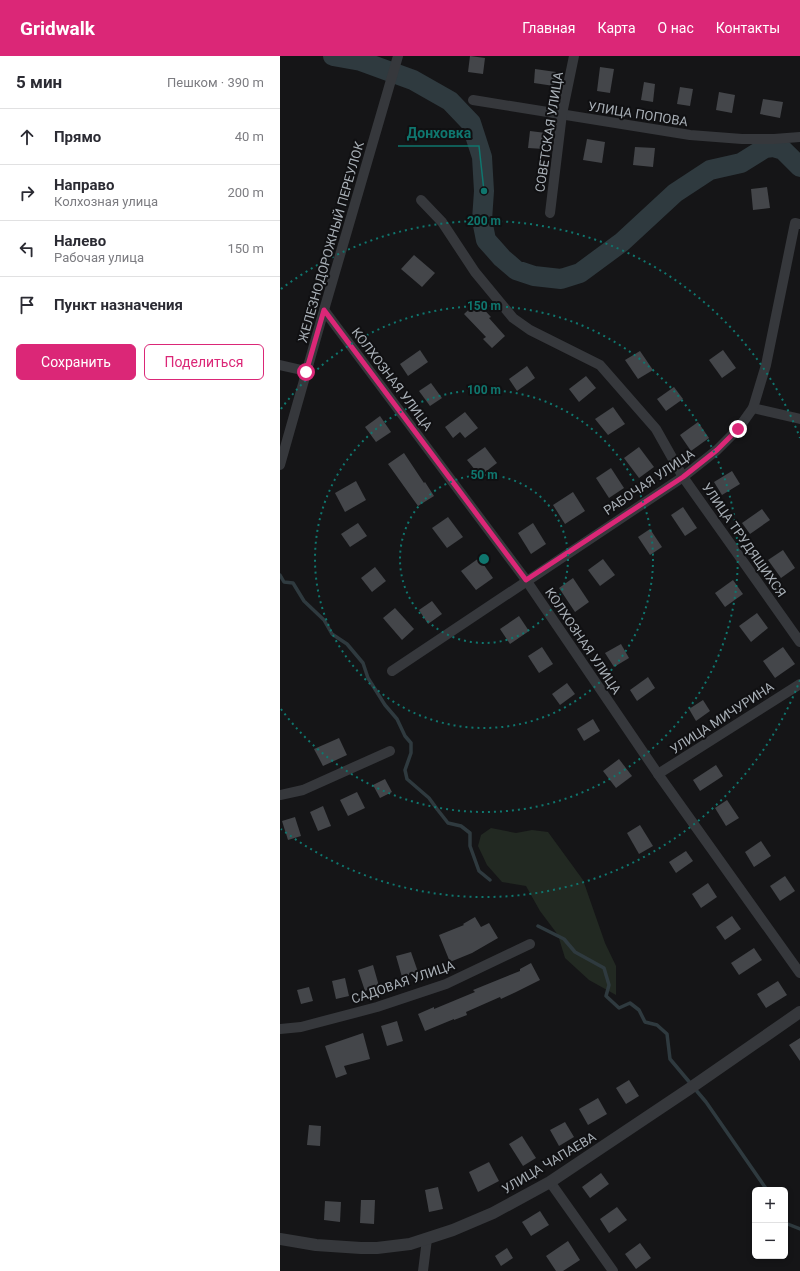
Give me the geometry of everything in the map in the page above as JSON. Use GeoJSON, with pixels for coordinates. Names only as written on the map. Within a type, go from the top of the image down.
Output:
{"type":"FeatureCollection","features":[{"type":"Feature","properties":{"kind":"street","name":"ЖЕЛЕЗНОДОРОЖНЫЙ ПЕРЕУЛОК"},"geometry":{"type":"LineString","coordinates":[[280,465],[398,56]]}},
{"type":"Feature","properties":{"kind":"street","name":"СОВЕТСКАЯ УЛИЦА"},"geometry":{"type":"LineString","coordinates":[[550,213],[562,114],[574,56]]}},
{"type":"Feature","properties":{"kind":"street","name":"УЛИЦА ПОПОВА"},"geometry":{"type":"LineString","coordinates":[[474,100],[690,135],[742,139],[800,137]]}},
{"type":"Feature","properties":{"kind":"street","name":"УЛИЦА ТРУДЯЩИХСЯ"},"geometry":{"type":"LineString","coordinates":[[421,200],[442,222],[475,272],[513,318],[530,330],[600,364],[656,429],[683,477],[800,642]]}},
{"type":"Feature","properties":{"kind":"street","name":"РАБОЧАЯ УЛИЦА"},"geometry":{"type":"LineString","coordinates":[[392,671],[526,580],[683,477],[717,450],[738,429],[753,408],[766,365],[798,224]]}},
{"type":"Feature","properties":{"kind":"street","name":"КОЛХОЗНАЯ УЛИЦА"},"geometry":{"type":"LineString","coordinates":[[324,310],[526,580],[658,774],[800,973]]}},
{"type":"Feature","properties":{"kind":"street"},"geometry":{"type":"LineString","coordinates":[[280,365],[306,372]]}},
{"type":"Feature","properties":{"kind":"street"},"geometry":{"type":"LineString","coordinates":[[753,408],[800,419]]}},
{"type":"Feature","properties":{"kind":"street","name":"УЛИЦА МИЧУРИНА"},"geometry":{"type":"LineString","coordinates":[[658,774],[800,684]]}},
{"type":"Feature","properties":{"kind":"street"},"geometry":{"type":"LineString","coordinates":[[280,795],[303,790],[390,751]]}},
{"type":"Feature","properties":{"kind":"street","name":"САДОВАЯ УЛИЦА"},"geometry":{"type":"LineString","coordinates":[[280,1029],[301,1027],[377,1007],[446,984],[530,944]]}},
{"type":"Feature","properties":{"kind":"street","name":"УЛИЦА ЧАПАЕВА"},"geometry":{"type":"LineString","coordinates":[[280,1239],[316,1245],[361,1248],[393,1247],[427,1239],[453,1230],[493,1212],[550,1182],[689,1089],[800,1012]]}},
{"type":"Feature","properties":{"kind":"street"},"geometry":{"type":"LineString","coordinates":[[550,1182],[613,1271]]}},
{"type":"Feature","properties":{"kind":"street"},"geometry":{"type":"LineString","coordinates":[[423,1271],[427,1239]]}},
{"type":"Feature","properties":{"kind":"shaded area"},"geometry":{"type":"Polygon","coordinates":[[[491,828],[516,833],[532,830],[548,832],[583,880],[605,943],[616,966],[616,995],[589,980],[565,958],[558,935],[540,911],[526,886],[502,882],[487,865],[478,846],[481,835],[491,828]]]}},
{"type":"Feature","properties":{"kind":"building"},"geometry":{"type":"Polygon","coordinates":[[[470,56],[485,58],[483,74],[468,72],[470,56]]]}},
{"type":"Feature","properties":{"kind":"building"},"geometry":{"type":"Polygon","coordinates":[[[600,67],[614,69],[610,93],[597,91],[600,67]]]}},
{"type":"Feature","properties":{"kind":"building"},"geometry":{"type":"Polygon","coordinates":[[[535,69],[556,72],[554,86],[534,83],[535,69]]]}},
{"type":"Feature","properties":{"kind":"building"},"geometry":{"type":"Polygon","coordinates":[[[644,82],[655,84],[653,102],[641,100],[644,82]]]}},
{"type":"Feature","properties":{"kind":"building"},"geometry":{"type":"Polygon","coordinates":[[[680,87],[693,89],[690,106],[677,104],[680,87]]]}},
{"type":"Feature","properties":{"kind":"building"},"geometry":{"type":"Polygon","coordinates":[[[719,92],[735,95],[732,113],[716,110],[719,92]]]}},
{"type":"Feature","properties":{"kind":"building"},"geometry":{"type":"Polygon","coordinates":[[[763,99],[783,102],[780,118],[760,114],[763,99]]]}},
{"type":"Feature","properties":{"kind":"building"},"geometry":{"type":"Polygon","coordinates":[[[530,131],[546,133],[544,149],[528,148],[530,131]]]}},
{"type":"Feature","properties":{"kind":"building"},"geometry":{"type":"Polygon","coordinates":[[[587,139],[605,142],[602,163],[583,160],[587,139]]]}},
{"type":"Feature","properties":{"kind":"building"},"geometry":{"type":"Polygon","coordinates":[[[635,147],[655,148],[653,167],[633,165],[635,147]]]}},
{"type":"Feature","properties":{"kind":"building"},"geometry":{"type":"Polygon","coordinates":[[[767,187],[770,208],[753,210],[751,189],[767,187]]]}},
{"type":"Feature","properties":{"kind":"building"},"geometry":{"type":"Polygon","coordinates":[[[414,255],[435,273],[422,287],[401,269],[414,255]]]}},
{"type":"Feature","properties":{"kind":"building"},"geometry":{"type":"Polygon","coordinates":[[[477,302],[491,317],[489,318],[505,336],[492,348],[483,339],[486,337],[464,314],[477,302]]]}},
{"type":"Feature","properties":{"kind":"building"},"geometry":{"type":"Polygon","coordinates":[[[420,350],[428,362],[408,376],[400,364],[420,350]]]}},
{"type":"Feature","properties":{"kind":"building"},"geometry":{"type":"Polygon","coordinates":[[[723,350],[736,368],[722,378],[709,360],[723,350]]]}},
{"type":"Feature","properties":{"kind":"building"},"geometry":{"type":"Polygon","coordinates":[[[640,351],[653,370],[638,379],[625,360],[640,351]]]}},
{"type":"Feature","properties":{"kind":"building"},"geometry":{"type":"Polygon","coordinates":[[[527,366],[535,378],[517,391],[509,379],[527,366]]]}},
{"type":"Feature","properties":{"kind":"building"},"geometry":{"type":"Polygon","coordinates":[[[586,376],[596,388],[579,402],[569,389],[586,376]]]}},
{"type":"Feature","properties":{"kind":"building"},"geometry":{"type":"Polygon","coordinates":[[[431,383],[442,398],[430,406],[419,391],[431,383]]]}},
{"type":"Feature","properties":{"kind":"building"},"geometry":{"type":"Polygon","coordinates":[[[674,387],[683,399],[666,411],[657,399],[674,387]]]}},
{"type":"Feature","properties":{"kind":"building"},"geometry":{"type":"Polygon","coordinates":[[[613,407],[625,424],[608,435],[595,419],[613,407]]]}},
{"type":"Feature","properties":{"kind":"building"},"geometry":{"type":"Polygon","coordinates":[[[465,412],[478,428],[465,438],[460,432],[453,438],[445,427],[465,412]]]}},
{"type":"Feature","properties":{"kind":"building"},"geometry":{"type":"Polygon","coordinates":[[[380,416],[391,432],[376,442],[365,427],[380,416]]]}},
{"type":"Feature","properties":{"kind":"building"},"geometry":{"type":"Polygon","coordinates":[[[698,422],[709,438],[691,451],[680,435],[698,422]]]}},
{"type":"Feature","properties":{"kind":"building"},"geometry":{"type":"Polygon","coordinates":[[[485,447],[497,463],[480,476],[467,460],[485,447]]]}},
{"type":"Feature","properties":{"kind":"building"},"geometry":{"type":"Polygon","coordinates":[[[639,447],[654,467],[639,478],[624,458],[639,447]]]}},
{"type":"Feature","properties":{"kind":"building"},"geometry":{"type":"Polygon","coordinates":[[[404,453],[434,496],[418,506],[388,464],[404,453]]]}},
{"type":"Feature","properties":{"kind":"building"},"geometry":{"type":"Polygon","coordinates":[[[611,468],[624,488],[609,498],[596,478],[611,468]]]}},
{"type":"Feature","properties":{"kind":"building"},"geometry":{"type":"Polygon","coordinates":[[[732,471],[740,484],[722,495],[714,482],[732,471]]]}},
{"type":"Feature","properties":{"kind":"building"},"geometry":{"type":"Polygon","coordinates":[[[356,481],[366,500],[345,512],[335,493],[356,481]]]}},
{"type":"Feature","properties":{"kind":"building"},"geometry":{"type":"Polygon","coordinates":[[[573,492],[585,511],[565,524],[553,505],[573,492]]]}},
{"type":"Feature","properties":{"kind":"building"},"geometry":{"type":"Polygon","coordinates":[[[683,507],[697,528],[685,536],[671,515],[683,507]]]}},
{"type":"Feature","properties":{"kind":"building"},"geometry":{"type":"Polygon","coordinates":[[[762,509],[770,520],[750,534],[742,523],[762,509]]]}},
{"type":"Feature","properties":{"kind":"building"},"geometry":{"type":"Polygon","coordinates":[[[448,517],[463,537],[447,548],[432,528],[448,517]]]}},
{"type":"Feature","properties":{"kind":"building"},"geometry":{"type":"Polygon","coordinates":[[[358,523],[367,536],[350,547],[341,534],[358,523]]]}},
{"type":"Feature","properties":{"kind":"building"},"geometry":{"type":"Polygon","coordinates":[[[533,523],[546,544],[531,554],[518,533],[533,523]]]}},
{"type":"Feature","properties":{"kind":"building"},"geometry":{"type":"Polygon","coordinates":[[[650,529],[662,547],[650,555],[638,537],[650,529]]]}},
{"type":"Feature","properties":{"kind":"building"},"geometry":{"type":"Polygon","coordinates":[[[783,550],[795,568],[781,578],[768,560],[783,550]]]}},
{"type":"Feature","properties":{"kind":"building"},"geometry":{"type":"Polygon","coordinates":[[[479,558],[493,578],[476,590],[461,571],[479,558]]]}},
{"type":"Feature","properties":{"kind":"building"},"geometry":{"type":"Polygon","coordinates":[[[603,559],[615,575],[600,586],[588,570],[603,559]]]}},
{"type":"Feature","properties":{"kind":"building"},"geometry":{"type":"Polygon","coordinates":[[[375,567],[386,581],[372,592],[361,578],[375,567]]]}},
{"type":"Feature","properties":{"kind":"building"},"geometry":{"type":"Polygon","coordinates":[[[573,578],[589,602],[575,612],[559,588],[573,578]]]}},
{"type":"Feature","properties":{"kind":"building"},"geometry":{"type":"Polygon","coordinates":[[[733,580],[743,594],[725,607],[715,593],[733,580]]]}},
{"type":"Feature","properties":{"kind":"building"},"geometry":{"type":"Polygon","coordinates":[[[432,601],[442,614],[428,624],[419,610],[432,601]]]}},
{"type":"Feature","properties":{"kind":"building"},"geometry":{"type":"Polygon","coordinates":[[[395,608],[414,629],[402,640],[383,618],[395,608]]]}},
{"type":"Feature","properties":{"kind":"building"},"geometry":{"type":"Polygon","coordinates":[[[757,613],[768,628],[751,642],[739,626],[757,613]]]}},
{"type":"Feature","properties":{"kind":"building"},"geometry":{"type":"Polygon","coordinates":[[[519,616],[529,631],[510,644],[500,629],[519,616]]]}},
{"type":"Feature","properties":{"kind":"building"},"geometry":{"type":"Polygon","coordinates":[[[621,644],[629,658],[614,667],[605,653],[621,644]]]}},
{"type":"Feature","properties":{"kind":"building"},"geometry":{"type":"Polygon","coordinates":[[[542,647],[553,664],[539,673],[528,656],[542,647]]]}},
{"type":"Feature","properties":{"kind":"building"},"geometry":{"type":"Polygon","coordinates":[[[783,647],[795,664],[775,678],[763,661],[783,647]]]}},
{"type":"Feature","properties":{"kind":"building"},"geometry":{"type":"Polygon","coordinates":[[[648,677],[655,688],[637,701],[630,690],[648,677]]]}},
{"type":"Feature","properties":{"kind":"building"},"geometry":{"type":"Polygon","coordinates":[[[567,683],[575,694],[560,705],[552,694],[567,683]]]}},
{"type":"Feature","properties":{"kind":"building"},"geometry":{"type":"Polygon","coordinates":[[[703,700],[710,711],[696,721],[689,709],[703,700]]]}},
{"type":"Feature","properties":{"kind":"building"},"geometry":{"type":"Polygon","coordinates":[[[593,719],[600,731],[584,741],[577,729],[593,719]]]}},
{"type":"Feature","properties":{"kind":"building"},"geometry":{"type":"Polygon","coordinates":[[[339,738],[347,755],[323,766],[314,749],[339,738]]]}},
{"type":"Feature","properties":{"kind":"building"},"geometry":{"type":"Polygon","coordinates":[[[619,759],[632,776],[616,788],[603,771],[619,759]]]}},
{"type":"Feature","properties":{"kind":"building"},"geometry":{"type":"Polygon","coordinates":[[[716,765],[723,776],[700,791],[693,780],[716,765]]]}},
{"type":"Feature","properties":{"kind":"building"},"geometry":{"type":"Polygon","coordinates":[[[385,779],[392,792],[380,798],[373,785],[385,779]]]}},
{"type":"Feature","properties":{"kind":"building"},"geometry":{"type":"Polygon","coordinates":[[[357,792],[365,808],[348,816],[340,800],[357,792]]]}},
{"type":"Feature","properties":{"kind":"building"},"geometry":{"type":"Polygon","coordinates":[[[727,800],[739,818],[726,826],[715,808],[727,800]]]}},
{"type":"Feature","properties":{"kind":"building"},"geometry":{"type":"Polygon","coordinates":[[[323,806],[331,826],[318,831],[310,812],[323,806]]]}},
{"type":"Feature","properties":{"kind":"building"},"geometry":{"type":"Polygon","coordinates":[[[295,817],[301,836],[288,840],[282,821],[295,817]]]}},
{"type":"Feature","properties":{"kind":"building"},"geometry":{"type":"Polygon","coordinates":[[[640,825],[653,846],[639,854],[627,833],[640,825]]]}},
{"type":"Feature","properties":{"kind":"building"},"geometry":{"type":"Polygon","coordinates":[[[761,841],[771,856],[754,867],[745,852],[761,841]]]}},
{"type":"Feature","properties":{"kind":"building"},"geometry":{"type":"Polygon","coordinates":[[[686,851],[693,861],[676,873],[669,862],[686,851]]]}},
{"type":"Feature","properties":{"kind":"building"},"geometry":{"type":"Polygon","coordinates":[[[785,876],[795,891],[780,901],[770,886],[785,876]]]}},
{"type":"Feature","properties":{"kind":"building"},"geometry":{"type":"Polygon","coordinates":[[[708,883],[717,897],[701,908],[692,894],[708,883]]]}},
{"type":"Feature","properties":{"kind":"building"},"geometry":{"type":"Polygon","coordinates":[[[732,916],[741,929],[725,940],[716,927],[732,916]]]}},
{"type":"Feature","properties":{"kind":"building"},"geometry":{"type":"Polygon","coordinates":[[[475,917],[481,927],[489,923],[498,938],[472,953],[450,962],[439,935],[464,925],[463,924],[475,917]]]}},
{"type":"Feature","properties":{"kind":"building"},"geometry":{"type":"Polygon","coordinates":[[[754,948],[762,960],[739,975],[731,963],[754,948]]]}},
{"type":"Feature","properties":{"kind":"building"},"geometry":{"type":"Polygon","coordinates":[[[411,952],[418,972],[402,977],[396,956],[411,952]]]}},
{"type":"Feature","properties":{"kind":"building"},"geometry":{"type":"Polygon","coordinates":[[[531,963],[540,980],[501,999],[500,997],[466,1012],[467,1015],[425,1031],[418,1014],[475,992],[473,990],[520,971],[520,969],[531,963]]]}},
{"type":"Feature","properties":{"kind":"building"},"geometry":{"type":"Polygon","coordinates":[[[373,965],[379,986],[365,991],[358,970],[373,965]]]}},
{"type":"Feature","properties":{"kind":"building"},"geometry":{"type":"Polygon","coordinates":[[[345,978],[349,996],[336,999],[332,981],[345,978]]]}},
{"type":"Feature","properties":{"kind":"building"},"geometry":{"type":"Polygon","coordinates":[[[778,981],[787,995],[766,1008],[757,994],[778,981]]]}},
{"type":"Feature","properties":{"kind":"building"},"geometry":{"type":"Polygon","coordinates":[[[309,987],[313,1001],[301,1004],[297,990],[309,987]]]}},
{"type":"Feature","properties":{"kind":"building"},"geometry":{"type":"Polygon","coordinates":[[[397,1021],[403,1041],[387,1046],[381,1026],[397,1021]]]}},
{"type":"Feature","properties":{"kind":"building"},"geometry":{"type":"Polygon","coordinates":[[[363,1033],[370,1059],[344,1066],[347,1074],[336,1078],[325,1046],[363,1033]]]}},
{"type":"Feature","properties":{"kind":"building"},"geometry":{"type":"Polygon","coordinates":[[[800,1038],[800,1061],[789,1045],[800,1038]]]}},
{"type":"Feature","properties":{"kind":"building"},"geometry":{"type":"Polygon","coordinates":[[[629,1080],[639,1096],[626,1104],[616,1088],[629,1080]]]}},
{"type":"Feature","properties":{"kind":"building"},"geometry":{"type":"Polygon","coordinates":[[[598,1098],[607,1114],[588,1125],[579,1109],[598,1098]]]}},
{"type":"Feature","properties":{"kind":"building"},"geometry":{"type":"Polygon","coordinates":[[[565,1122],[574,1137],[559,1146],[550,1130],[565,1122]]]}},
{"type":"Feature","properties":{"kind":"building"},"geometry":{"type":"Polygon","coordinates":[[[309,1125],[321,1126],[320,1146],[307,1145],[309,1125]]]}},
{"type":"Feature","properties":{"kind":"building"},"geometry":{"type":"Polygon","coordinates":[[[522,1136],[536,1158],[523,1166],[509,1144],[522,1136]]]}},
{"type":"Feature","properties":{"kind":"building"},"geometry":{"type":"Polygon","coordinates":[[[489,1162],[499,1181],[478,1192],[469,1172],[489,1162]]]}},
{"type":"Feature","properties":{"kind":"building"},"geometry":{"type":"Polygon","coordinates":[[[601,1173],[609,1184],[590,1198],[582,1187],[601,1173]]]}},
{"type":"Feature","properties":{"kind":"building"},"geometry":{"type":"Polygon","coordinates":[[[438,1187],[443,1209],[429,1212],[425,1190],[438,1187]]]}},
{"type":"Feature","properties":{"kind":"building"},"geometry":{"type":"Polygon","coordinates":[[[361,1200],[375,1200],[374,1224],[360,1223],[361,1200]]]}},
{"type":"Feature","properties":{"kind":"building"},"geometry":{"type":"Polygon","coordinates":[[[325,1201],[341,1202],[340,1222],[324,1220],[325,1201]]]}},
{"type":"Feature","properties":{"kind":"building"},"geometry":{"type":"Polygon","coordinates":[[[617,1207],[627,1220],[609,1233],[600,1219],[617,1207]]]}},
{"type":"Feature","properties":{"kind":"building"},"geometry":{"type":"Polygon","coordinates":[[[540,1211],[549,1225],[531,1236],[522,1222],[540,1211]]]}},
{"type":"Feature","properties":{"kind":"building"},"geometry":{"type":"Polygon","coordinates":[[[568,1241],[580,1260],[563,1271],[556,1271],[546,1256],[568,1241]]]}},
{"type":"Feature","properties":{"kind":"building"},"geometry":{"type":"Polygon","coordinates":[[[640,1243],[651,1258],[636,1269],[625,1254],[640,1243]]]}},
{"type":"Feature","properties":{"kind":"building"},"geometry":{"type":"Polygon","coordinates":[[[507,1248],[513,1258],[501,1266],[495,1256],[507,1248]]]}},
{"type":"Feature","properties":{"kind":"waterway"},"geometry":{"type":"LineString","coordinates":[[333,56],[361,61],[413,80],[450,101],[471,123],[482,157],[484,191],[482,220],[486,240],[502,258],[516,270],[534,276],[561,279],[580,273],[622,242],[675,193],[710,170],[741,163],[765,148],[773,147],[783,150],[800,167]]}},
{"type":"Feature","properties":{"kind":"waterway"},"geometry":{"type":"LineString","coordinates":[[280,575],[284,582],[293,583],[304,601],[324,620],[332,634],[347,644],[363,663],[368,678],[385,705],[397,719],[405,736],[411,743],[411,753],[405,770],[407,779],[429,798],[448,823],[461,826],[470,833],[470,846],[479,871],[490,880]]}},
{"type":"Feature","properties":{"kind":"waterway"},"geometry":{"type":"LineString","coordinates":[[538,926],[564,939],[575,952],[604,968],[609,985],[606,996],[619,1008],[630,1003],[639,1010],[645,1022],[657,1025],[667,1034],[670,1059],[691,1084]]}},
{"type":"Feature","properties":{"kind":"waterway"},"geometry":{"type":"LineString","coordinates":[[695,1089],[706,1102],[765,1187]]}},
{"type":"Feature","properties":{"kind":"waterway"},"geometry":{"type":"LineString","coordinates":[[788,1224],[800,1229]]}},
{"type":"Feature","properties":{"kind":"place","name":"Донховка"},"geometry":{"type":"Point","coordinates":[484,191]}},
{"type":"Feature","properties":{"kind":"route"},"geometry":{"type":"LineString","coordinates":[[306,372],[324,310],[526,580],[683,477],[717,450],[738,429]]}}]}
